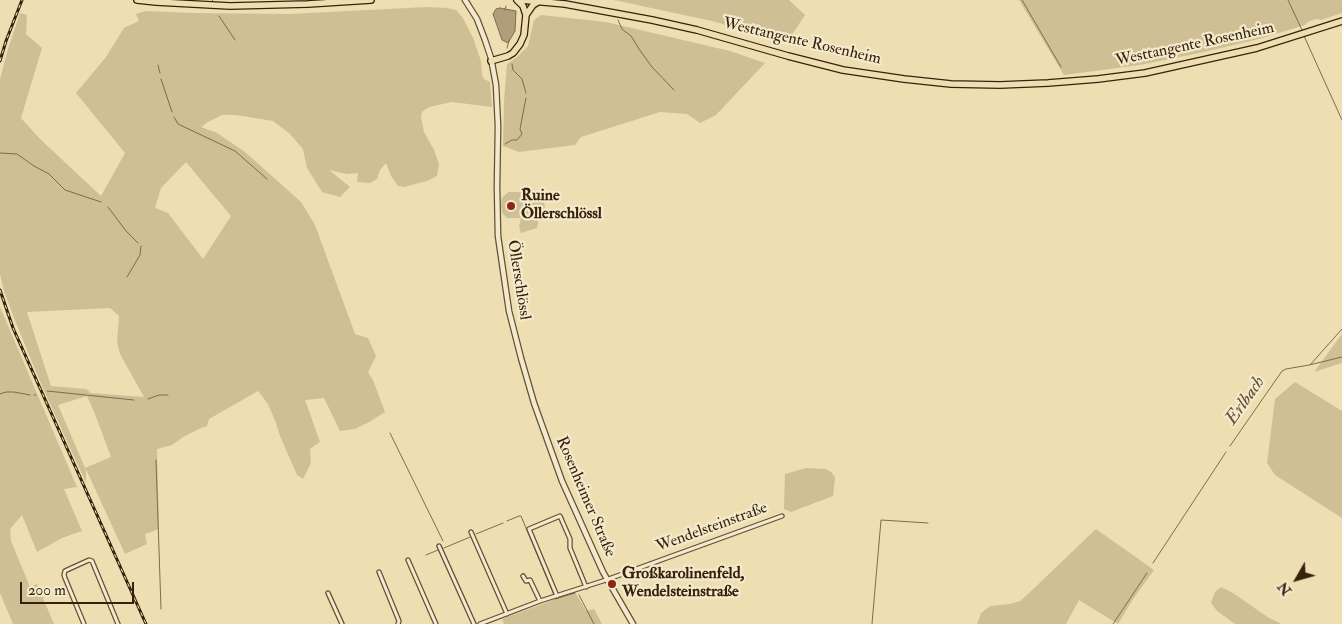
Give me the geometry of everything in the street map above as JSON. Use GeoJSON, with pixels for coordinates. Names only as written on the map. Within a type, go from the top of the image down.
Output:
{"type":"FeatureCollection","features":[{"type":"Feature","properties":{"kind":"highway"},"geometry":{"type":"LineString","coordinates":[[137,0],[230,6],[371,0]]}},
{"type":"Feature","properties":{"kind":"highway"},"geometry":{"type":"LineString","coordinates":[[491,61],[508,56],[520,44],[524,35],[526,14],[519,0]]}},
{"type":"Feature","properties":{"kind":"highway","name":"Westtangente Rosenheim"},"geometry":{"type":"LineString","coordinates":[[519,0],[565,4],[652,20],[697,30],[843,70],[951,84],[1000,85],[1048,83],[1145,73],[1257,48],[1342,21]]}},
{"type":"Feature","properties":{"kind":"highway"},"geometry":{"type":"LineString","coordinates":[[526,14],[533,5],[539,2]]}},
{"type":"Feature","properties":{"kind":"street","name":"Öllerschlössl"},"geometry":{"type":"LineString","coordinates":[[465,0],[477,19],[485,40],[496,85],[498,126],[497,214],[505,286],[516,340],[534,403]]}},
{"type":"Feature","properties":{"kind":"street","name":"Rosenheimer Straße"},"geometry":{"type":"LineString","coordinates":[[534,403],[562,481],[606,580],[633,624]]}},
{"type":"Feature","properties":{"kind":"street"},"geometry":{"type":"LineString","coordinates":[[557,596],[529,529],[560,516],[570,539],[570,548],[586,587]]}},
{"type":"Feature","properties":{"kind":"street","name":"Wendelsteinstraße"},"geometry":{"type":"LineString","coordinates":[[480,624],[782,516]]}},
{"type":"Feature","properties":{"kind":"street"},"geometry":{"type":"LineString","coordinates":[[471,532],[507,614]]}},
{"type":"Feature","properties":{"kind":"street"},"geometry":{"type":"LineString","coordinates":[[440,546],[474,624]]}},
{"type":"Feature","properties":{"kind":"street"},"geometry":{"type":"LineString","coordinates":[[84,624],[64,578],[65,571],[87,560],[92,561],[118,624]]}},
{"type":"Feature","properties":{"kind":"street"},"geometry":{"type":"LineString","coordinates":[[408,560],[436,624]]}},
{"type":"Feature","properties":{"kind":"street"},"geometry":{"type":"LineString","coordinates":[[379,572],[399,621],[398,624]]}},
{"type":"Feature","properties":{"kind":"street"},"geometry":{"type":"LineString","coordinates":[[523,576],[526,581],[530,580],[540,601]]}},
{"type":"Feature","properties":{"kind":"street"},"geometry":{"type":"LineString","coordinates":[[328,593],[342,624]]}},
{"type":"Feature","properties":{"kind":"shaded area"},"geometry":{"type":"Polygon","coordinates":[[[614,0],[789,0],[805,15],[787,42],[712,21],[614,0]]]}},
{"type":"Feature","properties":{"kind":"shaded area"},"geometry":{"type":"Polygon","coordinates":[[[1019,0],[1342,0],[1342,13],[1321,20],[1316,19],[1305,25],[1259,39],[1204,52],[1140,65],[1064,75],[1019,0]]]}},
{"type":"Feature","properties":{"kind":"shaded area"},"geometry":{"type":"Polygon","coordinates":[[[427,7],[456,10],[463,18],[473,38],[481,61],[482,75],[484,79],[490,82],[492,107],[452,102],[429,107],[422,112],[421,117],[424,132],[439,164],[437,176],[427,181],[404,187],[398,186],[391,176],[386,163],[380,170],[377,179],[370,183],[357,182],[358,173],[347,174],[329,170],[350,187],[340,197],[322,192],[307,168],[303,149],[289,133],[273,121],[236,115],[222,115],[201,127],[217,133],[245,152],[301,202],[315,225],[355,334],[368,338],[376,356],[368,372],[385,412],[355,429],[340,431],[324,398],[305,400],[320,442],[310,449],[311,463],[303,479],[297,475],[268,404],[258,391],[209,419],[207,426],[183,437],[172,445],[157,449],[159,529],[145,534],[147,544],[125,554],[86,469],[86,483],[42,386],[4,291],[0,274],[0,79],[8,49],[20,13],[27,15],[26,34],[42,48],[21,118],[40,139],[101,196],[125,153],[76,93],[106,57],[124,28],[139,21],[136,14],[146,11],[290,14],[427,7]],[[186,162],[161,188],[155,208],[168,213],[203,259],[231,216],[186,162]],[[110,308],[27,312],[51,386],[86,389],[91,393],[144,397],[120,354],[117,342],[119,316],[110,308]],[[87,396],[58,405],[85,468],[111,457],[87,396]]]}},
{"type":"Feature","properties":{"kind":"shaded area"},"geometry":{"type":"Polygon","coordinates":[[[496,9],[516,11],[515,31],[508,43],[502,40],[493,14],[496,9]]]}},
{"type":"Feature","properties":{"kind":"shaded area"},"geometry":{"type":"Polygon","coordinates":[[[541,15],[606,22],[730,51],[765,63],[716,115],[700,123],[687,114],[660,112],[581,137],[575,145],[519,152],[503,146],[507,64],[528,46],[534,20],[541,15]]]}},
{"type":"Feature","properties":{"kind":"shaded area"},"geometry":{"type":"Polygon","coordinates":[[[508,192],[540,194],[545,207],[539,217],[537,228],[521,233],[519,226],[521,218],[507,218],[502,213],[502,198],[508,192]]]}},
{"type":"Feature","properties":{"kind":"shaded area"},"geometry":{"type":"Polygon","coordinates":[[[0,307],[77,487],[64,489],[82,531],[62,538],[37,552],[22,515],[10,529],[11,541],[30,587],[37,584],[54,624],[13,624],[0,593],[0,307]]]}},
{"type":"Feature","properties":{"kind":"shaded area"},"geometry":{"type":"Polygon","coordinates":[[[1342,334],[1342,363],[1314,372],[1342,334]]]}},
{"type":"Feature","properties":{"kind":"shaded area"},"geometry":{"type":"Polygon","coordinates":[[[1295,382],[1342,411],[1342,518],[1275,475],[1267,463],[1275,399],[1295,382]]]}},
{"type":"Feature","properties":{"kind":"shaded area"},"geometry":{"type":"Polygon","coordinates":[[[806,468],[826,469],[831,472],[835,477],[833,496],[791,512],[784,509],[785,474],[806,468]]]}},
{"type":"Feature","properties":{"kind":"shaded area"},"geometry":{"type":"Polygon","coordinates":[[[1096,529],[1154,570],[1118,624],[1079,600],[1066,624],[977,624],[981,613],[990,606],[1020,601],[1096,529]]]}},
{"type":"Feature","properties":{"kind":"shaded area"},"geometry":{"type":"Polygon","coordinates":[[[1221,587],[1281,624],[1235,624],[1217,611],[1211,603],[1215,592],[1221,587]]]}},
{"type":"Feature","properties":{"kind":"shaded area"},"geometry":{"type":"Polygon","coordinates":[[[575,592],[586,611],[594,609],[602,624],[504,624],[502,619],[575,592]]]}},
{"type":"Feature","properties":{"kind":"waterway"},"geometry":{"type":"LineString","coordinates":[[1022,0],[1061,67]]}},
{"type":"Feature","properties":{"kind":"waterway"},"geometry":{"type":"LineString","coordinates":[[1288,0],[1303,32]]}},
{"type":"Feature","properties":{"kind":"waterway"},"geometry":{"type":"LineString","coordinates":[[505,10],[506,6]]}},
{"type":"Feature","properties":{"kind":"waterway"},"geometry":{"type":"LineString","coordinates":[[219,16],[235,40]]}},
{"type":"Feature","properties":{"kind":"waterway"},"geometry":{"type":"LineString","coordinates":[[618,20],[622,29],[631,36],[652,67],[674,90]]}},
{"type":"Feature","properties":{"kind":"waterway"},"geometry":{"type":"LineString","coordinates":[[1304,36],[1342,120]]}},
{"type":"Feature","properties":{"kind":"waterway"},"geometry":{"type":"LineString","coordinates":[[507,48],[509,41]]}},
{"type":"Feature","properties":{"kind":"waterway"},"geometry":{"type":"LineString","coordinates":[[512,64],[513,70],[522,79],[526,93]]}},
{"type":"Feature","properties":{"kind":"waterway"},"geometry":{"type":"LineString","coordinates":[[158,65],[160,73]]}},
{"type":"Feature","properties":{"kind":"waterway"},"geometry":{"type":"LineString","coordinates":[[161,79],[172,112]]}},
{"type":"Feature","properties":{"kind":"waterway"},"geometry":{"type":"LineString","coordinates":[[505,144],[512,140],[517,140],[522,134],[520,129],[526,98]]}},
{"type":"Feature","properties":{"kind":"waterway"},"geometry":{"type":"LineString","coordinates":[[174,117],[178,124],[235,151],[267,179]]}},
{"type":"Feature","properties":{"kind":"waterway"},"geometry":{"type":"LineString","coordinates":[[0,153],[17,154],[49,174],[65,190],[101,202]]}},
{"type":"Feature","properties":{"kind":"waterway"},"geometry":{"type":"LineString","coordinates":[[108,207],[126,231],[138,243]]}},
{"type":"Feature","properties":{"kind":"waterway"},"geometry":{"type":"LineString","coordinates":[[127,277],[140,255],[141,246]]}},
{"type":"Feature","properties":{"kind":"waterway"},"geometry":{"type":"LineString","coordinates":[[1310,365],[1342,329]]}},
{"type":"Feature","properties":{"kind":"waterway","name":"Erlbach"},"geometry":{"type":"LineString","coordinates":[[1230,446],[1282,371],[1342,357]]}},
{"type":"Feature","properties":{"kind":"waterway"},"geometry":{"type":"LineString","coordinates":[[47,391],[134,400]]}},
{"type":"Feature","properties":{"kind":"waterway"},"geometry":{"type":"LineString","coordinates":[[0,394],[14,392],[30,395]]}},
{"type":"Feature","properties":{"kind":"waterway"},"geometry":{"type":"LineString","coordinates":[[148,399],[159,395],[168,395]]}},
{"type":"Feature","properties":{"kind":"waterway"},"geometry":{"type":"LineString","coordinates":[[390,433],[443,541]]}},
{"type":"Feature","properties":{"kind":"waterway","name":"Erlbach"},"geometry":{"type":"LineString","coordinates":[[1153,563],[1226,452]]}},
{"type":"Feature","properties":{"kind":"waterway"},"geometry":{"type":"LineString","coordinates":[[156,460],[161,609]]}},
{"type":"Feature","properties":{"kind":"waterway"},"geometry":{"type":"LineString","coordinates":[[507,521],[521,516],[554,595]]}},
{"type":"Feature","properties":{"kind":"waterway"},"geometry":{"type":"LineString","coordinates":[[872,624],[881,520],[928,523]]}},
{"type":"Feature","properties":{"kind":"waterway"},"geometry":{"type":"LineString","coordinates":[[476,534],[503,523]]}},
{"type":"Feature","properties":{"kind":"waterway"},"geometry":{"type":"LineString","coordinates":[[444,548],[470,537]]}},
{"type":"Feature","properties":{"kind":"waterway"},"geometry":{"type":"LineString","coordinates":[[426,555],[438,550]]}},
{"type":"Feature","properties":{"kind":"waterway","name":"Erlbach"},"geometry":{"type":"LineString","coordinates":[[1113,624],[1147,573]]}},
{"type":"Feature","properties":{"kind":"waterway"},"geometry":{"type":"LineString","coordinates":[[555,599],[575,593]]}},
{"type":"Feature","properties":{"kind":"waterway"},"geometry":{"type":"LineString","coordinates":[[579,595],[594,624]]}},
{"type":"Feature","properties":{"kind":"railway"},"geometry":{"type":"LineString","coordinates":[[0,61],[22,0]]}},
{"type":"Feature","properties":{"kind":"railway"},"geometry":{"type":"LineString","coordinates":[[0,290],[13,328],[146,624]]}},
{"type":"Feature","properties":{"kind":"place","name":"Ruine Öllerschlössl"},"geometry":{"type":"Point","coordinates":[511,206]}},
{"type":"Feature","properties":{"kind":"place","name":"Großkarolinenfeld, Wendelsteinstraße"},"geometry":{"type":"Point","coordinates":[612,584]}}]}
